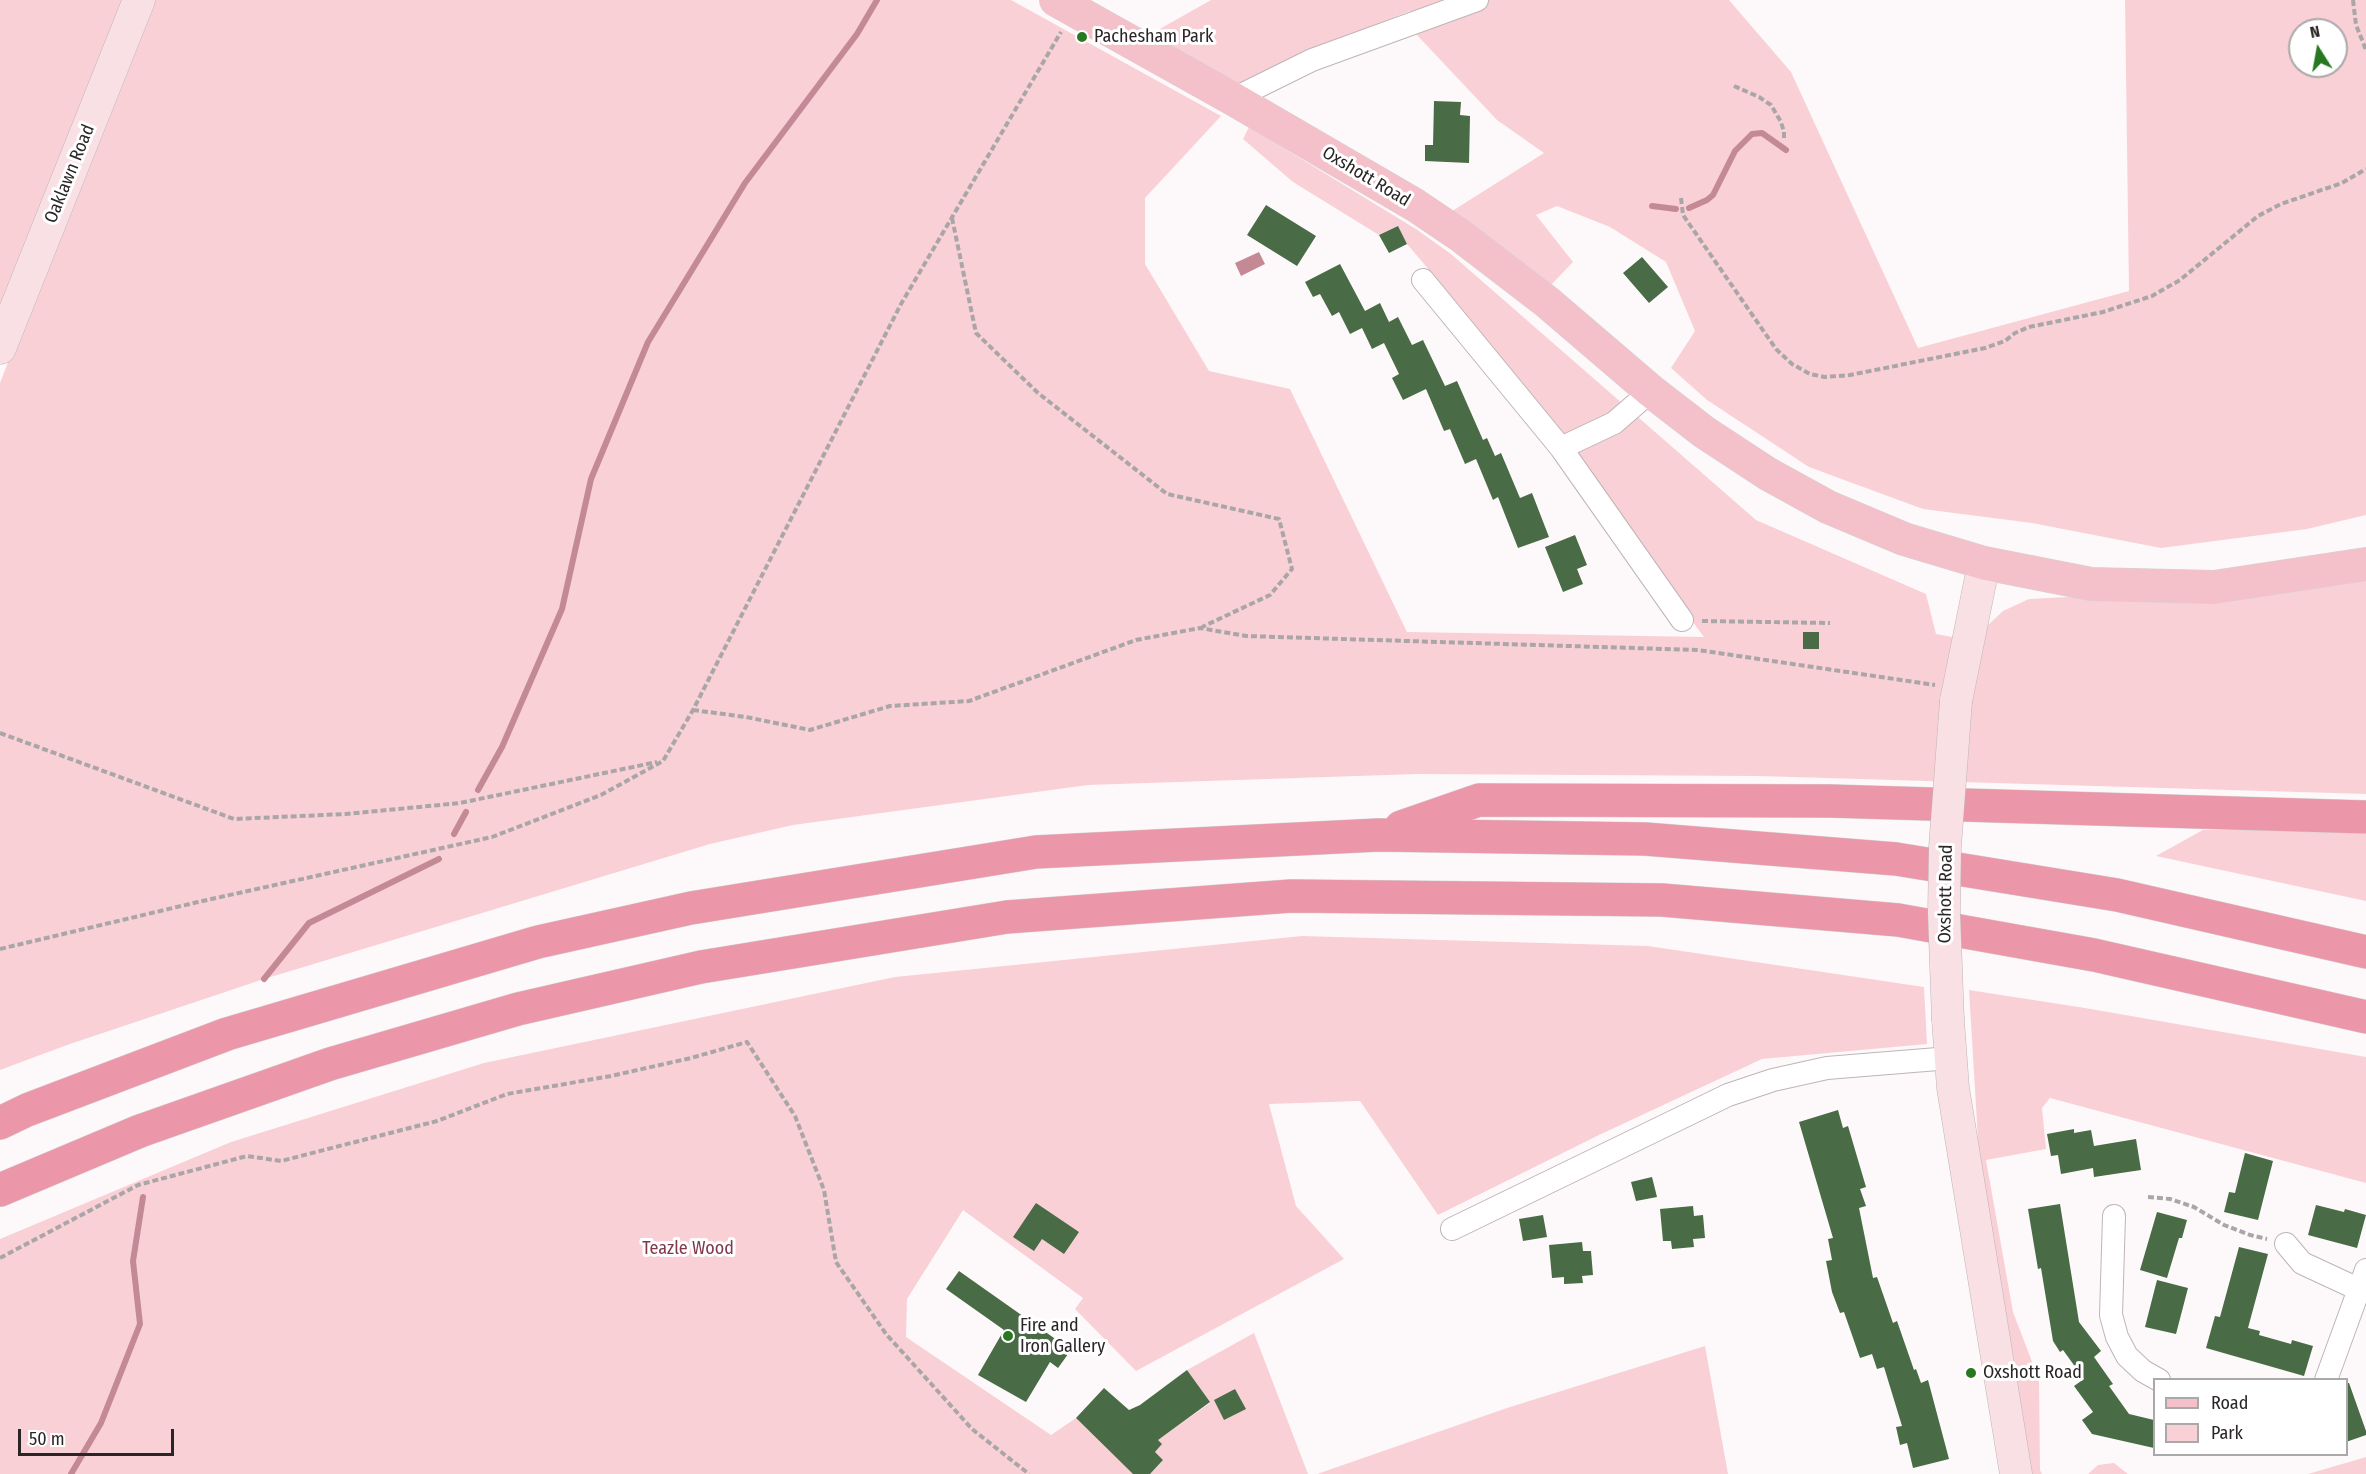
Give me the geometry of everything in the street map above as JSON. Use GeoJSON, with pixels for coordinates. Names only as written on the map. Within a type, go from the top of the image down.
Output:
{"type":"FeatureCollection","features":[{"type":"Feature","properties":{"kind":"highway"},"geometry":{"type":"LineString","coordinates":[[1378,835],[1479,800],[1830,801],[2366,817]]}},
{"type":"Feature","properties":{"kind":"highway"},"geometry":{"type":"LineString","coordinates":[[0,1123],[27,1110],[227,1034],[538,942],[691,908],[1036,852],[1378,835],[1645,839],[1896,859],[2117,895],[2366,952]]}},
{"type":"Feature","properties":{"kind":"highway"},"geometry":{"type":"LineString","coordinates":[[0,1190],[140,1131],[330,1064],[519,1009],[690,969],[1007,917],[1291,896],[1662,900],[1898,921],[2094,955],[2366,1017]]}},
{"type":"Feature","properties":{"kind":"main road","name":"Oaklawn Road"},"geometry":{"type":"LineString","coordinates":[[0,348],[139,0]]}},
{"type":"Feature","properties":{"kind":"main road","name":"Oxshott Road"},"geometry":{"type":"LineString","coordinates":[[1065,5],[1415,205],[1461,236],[1547,302],[1651,391],[1704,432],[1759,468],[1828,507],[1904,539],[1984,563],[2091,584],[2214,587],[2366,564]]}},
{"type":"Feature","properties":{"kind":"main road","name":"Oxshott Road"},"geometry":{"type":"LineString","coordinates":[[1984,563],[1957,695],[1945,847],[1944,913],[1950,1058],[1955,1100],[2016,1474]]}},
{"type":"Feature","properties":{"kind":"street"},"geometry":{"type":"LineString","coordinates":[[1233,99],[1312,60],[1477,0]]}},
{"type":"Feature","properties":{"kind":"street"},"geometry":{"type":"LineString","coordinates":[[1423,280],[1561,447],[1682,620]]}},
{"type":"Feature","properties":{"kind":"street"},"geometry":{"type":"LineString","coordinates":[[1561,447],[1614,423],[1651,391]]}},
{"type":"Feature","properties":{"kind":"street"},"geometry":{"type":"LineString","coordinates":[[1452,1229],[1728,1095],[1773,1080],[1827,1068],[1950,1058]]}},
{"type":"Feature","properties":{"kind":"street"},"geometry":{"type":"LineString","coordinates":[[2114,1216],[2111,1315],[2117,1337],[2127,1356],[2143,1371],[2155,1378]]}},
{"type":"Feature","properties":{"kind":"street"},"geometry":{"type":"LineString","coordinates":[[2286,1244],[2302,1263],[2362,1280],[2327,1378]]}},
{"type":"Feature","properties":{"kind":"path"},"geometry":{"type":"LineString","coordinates":[[2353,0],[2356,25],[2366,50]]}},
{"type":"Feature","properties":{"kind":"path"},"geometry":{"type":"LineString","coordinates":[[0,949],[492,837],[601,795],[663,761],[693,711],[901,303],[952,217],[1065,5]]}},
{"type":"Feature","properties":{"kind":"path"},"geometry":{"type":"LineString","coordinates":[[1734,86],[1771,105],[1781,122],[1784,141]]}},
{"type":"Feature","properties":{"kind":"path"},"geometry":{"type":"LineString","coordinates":[[1681,198],[1683,215],[1776,350],[1792,364],[1810,374],[1825,377],[1850,375],[1985,348],[2029,327],[2103,312],[2152,296],[2180,280],[2258,216],[2281,204],[2342,183],[2366,169]]}},
{"type":"Feature","properties":{"kind":"path"},"geometry":{"type":"LineString","coordinates":[[693,711],[746,717],[810,730],[891,706],[969,701],[1136,640],[1200,628],[1270,595],[1292,569],[1279,519],[1167,494],[1038,393],[976,333],[952,217]]}},
{"type":"Feature","properties":{"kind":"path"},"geometry":{"type":"LineString","coordinates":[[1682,620],[1739,623],[1830,623]]}},
{"type":"Feature","properties":{"kind":"path"},"geometry":{"type":"LineString","coordinates":[[1200,628],[1246,636],[1698,650],[1957,695]]}},
{"type":"Feature","properties":{"kind":"path"},"geometry":{"type":"LineString","coordinates":[[0,733],[234,819],[346,814],[460,804],[663,761]]}},
{"type":"Feature","properties":{"kind":"path"},"geometry":{"type":"LineString","coordinates":[[0,1258],[138,1185],[247,1156],[281,1161],[437,1121],[507,1094],[611,1076],[691,1058],[747,1042],[795,1116],[824,1190],[836,1262],[886,1334],[964,1420],[1029,1474]]}},
{"type":"Feature","properties":{"kind":"path"},"geometry":{"type":"LineString","coordinates":[[2148,1197],[2170,1199],[2194,1207],[2224,1225],[2250,1235],[2286,1244]]}},
{"type":"Feature","properties":{"kind":"green space"},"geometry":{"type":"Polygon","coordinates":[[[0,0],[1011,0],[1221,116],[1145,198],[1145,264],[1209,371],[1290,389],[1407,632],[1704,637],[1436,278],[1407,244],[1398,226],[1379,235],[1293,182],[1243,139],[1249,127],[1416,229],[1451,254],[1756,520],[1926,594],[1936,634],[1979,642],[1988,625],[2003,611],[2029,599],[2068,597],[2148,601],[2213,599],[2269,595],[2366,578],[2366,794],[1758,776],[1417,774],[1088,785],[793,825],[710,844],[264,979],[67,1045],[0,1070],[0,383],[12,352],[0,346],[0,0]]]}},
{"type":"Feature","properties":{"kind":"green space"},"geometry":{"type":"Polygon","coordinates":[[[1211,0],[1729,0],[1791,72],[1918,348],[2129,291],[2125,0],[2366,0],[2366,515],[2307,529],[2161,548],[2032,523],[1923,509],[1809,467],[1707,400],[1671,368],[1695,331],[1666,262],[1610,227],[1557,206],[1536,215],[1573,262],[1551,285],[1449,213],[1544,153],[1497,120],[1416,34],[1410,11],[1290,59],[1238,84],[1149,35],[1211,0]]]}},
{"type":"Feature","properties":{"kind":"green space"},"geometry":{"type":"Polygon","coordinates":[[[2366,829],[2366,901],[2156,856],[2203,830],[2366,829]]]}},
{"type":"Feature","properties":{"kind":"green space","name":"Teazle Wood"},"geometry":{"type":"Polygon","coordinates":[[[1302,936],[1648,946],[1924,987],[1927,1044],[1762,1059],[1599,1135],[1438,1215],[1360,1101],[1269,1104],[1296,1206],[1344,1259],[1136,1371],[1075,1309],[1083,1298],[963,1210],[907,1299],[906,1337],[1051,1435],[1076,1418],[1133,1474],[0,1474],[0,1239],[231,1142],[484,1063],[895,977],[1302,936]]]}},
{"type":"Feature","properties":{"kind":"green space"},"geometry":{"type":"Polygon","coordinates":[[[1969,990],[2366,1057],[2366,1183],[2050,1098],[2042,1108],[2046,1149],[1986,1160],[2013,1312],[2039,1380],[2040,1470],[2042,1474],[2029,1474],[1979,1156],[1969,990]]]}},
{"type":"Feature","properties":{"kind":"green space"},"geometry":{"type":"Polygon","coordinates":[[[1254,1333],[1308,1474],[1150,1474],[1163,1460],[1155,1452],[1162,1444],[1148,1430],[1162,1437],[1210,1403],[1187,1370],[1254,1333]]]}},
{"type":"Feature","properties":{"kind":"green space"},"geometry":{"type":"Polygon","coordinates":[[[1705,1346],[1728,1474],[1317,1474],[1507,1408],[1705,1346]]]}},
{"type":"Feature","properties":{"kind":"green space"},"geometry":{"type":"Polygon","coordinates":[[[2366,1457],[2366,1474],[2308,1474],[2366,1457]]]}},
{"type":"Feature","properties":{"kind":"green space"},"geometry":{"type":"Polygon","coordinates":[[[2114,1463],[2128,1474],[2088,1474],[2098,1465],[2114,1463]]]}},
{"type":"Feature","properties":{"kind":"shaded area"},"geometry":{"type":"Polygon","coordinates":[[[1259,252],[1265,264],[1241,276],[1235,263],[1259,252]]]}},
{"type":"Feature","properties":{"kind":"building"},"geometry":{"type":"Polygon","coordinates":[[[1434,101],[1461,102],[1460,115],[1470,116],[1469,163],[1425,161],[1425,145],[1433,145],[1434,101]]]}},
{"type":"Feature","properties":{"kind":"building"},"geometry":{"type":"Polygon","coordinates":[[[1266,205],[1316,236],[1297,266],[1247,235],[1266,205]]]}},
{"type":"Feature","properties":{"kind":"building"},"geometry":{"type":"Polygon","coordinates":[[[1398,226],[1407,244],[1389,253],[1379,235],[1398,226]]]}},
{"type":"Feature","properties":{"kind":"building"},"geometry":{"type":"Polygon","coordinates":[[[1642,257],[1668,287],[1649,303],[1623,273],[1642,257]]]}},
{"type":"Feature","properties":{"kind":"building"},"geometry":{"type":"Polygon","coordinates":[[[1340,264],[1365,311],[1380,303],[1389,322],[1398,317],[1412,345],[1423,340],[1445,386],[1457,381],[1483,440],[1487,438],[1495,456],[1501,453],[1520,498],[1532,493],[1549,537],[1518,548],[1498,497],[1493,500],[1476,459],[1465,464],[1450,429],[1444,431],[1426,389],[1403,400],[1392,378],[1399,374],[1384,343],[1372,349],[1362,328],[1350,334],[1339,312],[1332,316],[1320,294],[1313,297],[1305,282],[1340,264]]]}},
{"type":"Feature","properties":{"kind":"building"},"geometry":{"type":"Polygon","coordinates":[[[1575,535],[1587,565],[1577,569],[1583,584],[1563,592],[1545,547],[1575,535]]]}},
{"type":"Feature","properties":{"kind":"building"},"geometry":{"type":"Polygon","coordinates":[[[1803,632],[1819,632],[1819,649],[1803,649],[1803,632]]]}},
{"type":"Feature","properties":{"kind":"building"},"geometry":{"type":"Polygon","coordinates":[[[1838,1110],[1843,1128],[1848,1126],[1866,1187],[1860,1189],[1866,1206],[1859,1208],[1873,1278],[1877,1277],[1893,1323],[1897,1321],[1914,1370],[1916,1369],[1921,1383],[1928,1380],[1949,1459],[1913,1468],[1907,1443],[1900,1445],[1896,1427],[1902,1426],[1884,1367],[1877,1369],[1872,1354],[1860,1358],[1844,1312],[1840,1313],[1832,1292],[1826,1261],[1832,1260],[1828,1239],[1833,1238],[1799,1122],[1838,1110]]]}},
{"type":"Feature","properties":{"kind":"building"},"geometry":{"type":"Polygon","coordinates":[[[2074,1129],[2074,1133],[2091,1130],[2094,1146],[2136,1139],[2141,1170],[2094,1177],[2093,1168],[2061,1174],[2058,1155],[2051,1156],[2047,1134],[2074,1129]]]}},
{"type":"Feature","properties":{"kind":"building"},"geometry":{"type":"Polygon","coordinates":[[[2245,1153],[2273,1161],[2258,1220],[2224,1212],[2229,1192],[2235,1193],[2245,1153]]]}},
{"type":"Feature","properties":{"kind":"building"},"geometry":{"type":"Polygon","coordinates":[[[1652,1177],[1657,1197],[1636,1201],[1631,1182],[1652,1177]]]}},
{"type":"Feature","properties":{"kind":"building"},"geometry":{"type":"Polygon","coordinates":[[[1036,1203],[1079,1232],[1064,1254],[1042,1239],[1034,1251],[1013,1237],[1036,1203]]]}},
{"type":"Feature","properties":{"kind":"building"},"geometry":{"type":"Polygon","coordinates":[[[2060,1204],[2079,1322],[2101,1351],[2094,1357],[2113,1384],[2109,1386],[2129,1414],[2153,1420],[2153,1448],[2092,1434],[2082,1420],[2093,1412],[2074,1386],[2084,1379],[2063,1350],[2060,1352],[2053,1341],[2028,1209],[2060,1204]]]}},
{"type":"Feature","properties":{"kind":"building"},"geometry":{"type":"Polygon","coordinates":[[[2316,1205],[2366,1215],[2357,1248],[2308,1235],[2316,1205]]]}},
{"type":"Feature","properties":{"kind":"building"},"geometry":{"type":"Polygon","coordinates":[[[1693,1206],[1694,1216],[1703,1215],[1705,1238],[1693,1239],[1694,1247],[1672,1249],[1671,1241],[1663,1241],[1660,1209],[1693,1206]]]}},
{"type":"Feature","properties":{"kind":"building"},"geometry":{"type":"Polygon","coordinates":[[[2157,1212],[2187,1220],[2167,1278],[2140,1270],[2157,1212]]]}},
{"type":"Feature","properties":{"kind":"building"},"geometry":{"type":"Polygon","coordinates":[[[1543,1215],[1547,1237],[1523,1241],[1519,1219],[1543,1215]]]}},
{"type":"Feature","properties":{"kind":"building"},"geometry":{"type":"Polygon","coordinates":[[[1582,1242],[1583,1251],[1591,1251],[1593,1275],[1582,1276],[1583,1283],[1564,1284],[1564,1277],[1552,1278],[1549,1245],[1582,1242]]]}},
{"type":"Feature","properties":{"kind":"building"},"geometry":{"type":"Polygon","coordinates":[[[2239,1247],[2268,1254],[2248,1328],[2260,1331],[2259,1335],[2291,1344],[2292,1340],[2313,1346],[2304,1376],[2206,1348],[2215,1316],[2220,1317],[2239,1247]]]}},
{"type":"Feature","properties":{"kind":"building"},"geometry":{"type":"Polygon","coordinates":[[[959,1271],[1071,1350],[1058,1368],[1050,1362],[1026,1402],[978,1375],[1004,1330],[946,1289],[959,1271]]]}},
{"type":"Feature","properties":{"kind":"building"},"geometry":{"type":"Polygon","coordinates":[[[2157,1280],[2188,1288],[2176,1334],[2145,1327],[2157,1280]]]}},
{"type":"Feature","properties":{"kind":"building"},"geometry":{"type":"Polygon","coordinates":[[[1187,1370],[1210,1402],[1158,1440],[1162,1444],[1155,1452],[1163,1460],[1150,1474],[1133,1474],[1076,1418],[1104,1388],[1129,1410],[1140,1405],[1187,1370]]]}},
{"type":"Feature","properties":{"kind":"building"},"geometry":{"type":"Polygon","coordinates":[[[2348,1383],[2366,1431],[2366,1435],[2348,1441],[2348,1383]]]}},
{"type":"Feature","properties":{"kind":"building"},"geometry":{"type":"Polygon","coordinates":[[[1235,1389],[1246,1409],[1224,1420],[1214,1400],[1235,1389]]]}},
{"type":"Feature","properties":{"kind":"waterway"},"geometry":{"type":"LineString","coordinates":[[478,790],[502,747],[562,609],[591,479],[648,342],[745,183],[857,34],[877,0]]}},
{"type":"Feature","properties":{"kind":"waterway"},"geometry":{"type":"LineString","coordinates":[[1689,208],[1713,195],[1735,151],[1752,134],[1762,133],[1786,150]]}},
{"type":"Feature","properties":{"kind":"waterway"},"geometry":{"type":"LineString","coordinates":[[1652,206],[1676,209]]}},
{"type":"Feature","properties":{"kind":"waterway"},"geometry":{"type":"LineString","coordinates":[[454,834],[466,812]]}},
{"type":"Feature","properties":{"kind":"waterway"},"geometry":{"type":"LineString","coordinates":[[264,979],[309,923],[439,859]]}},
{"type":"Feature","properties":{"kind":"waterway"},"geometry":{"type":"LineString","coordinates":[[71,1474],[101,1423],[140,1324],[133,1261],[143,1197]]}},
{"type":"Feature","properties":{"kind":"place","name":"Pachesham Park"},"geometry":{"type":"Point","coordinates":[1082,37]}},
{"type":"Feature","properties":{"kind":"place","name":"Fire and Iron Gallery"},"geometry":{"type":"Point","coordinates":[1008,1336]}},
{"type":"Feature","properties":{"kind":"place","name":"Oxshott Road"},"geometry":{"type":"Point","coordinates":[1971,1373]}}]}
